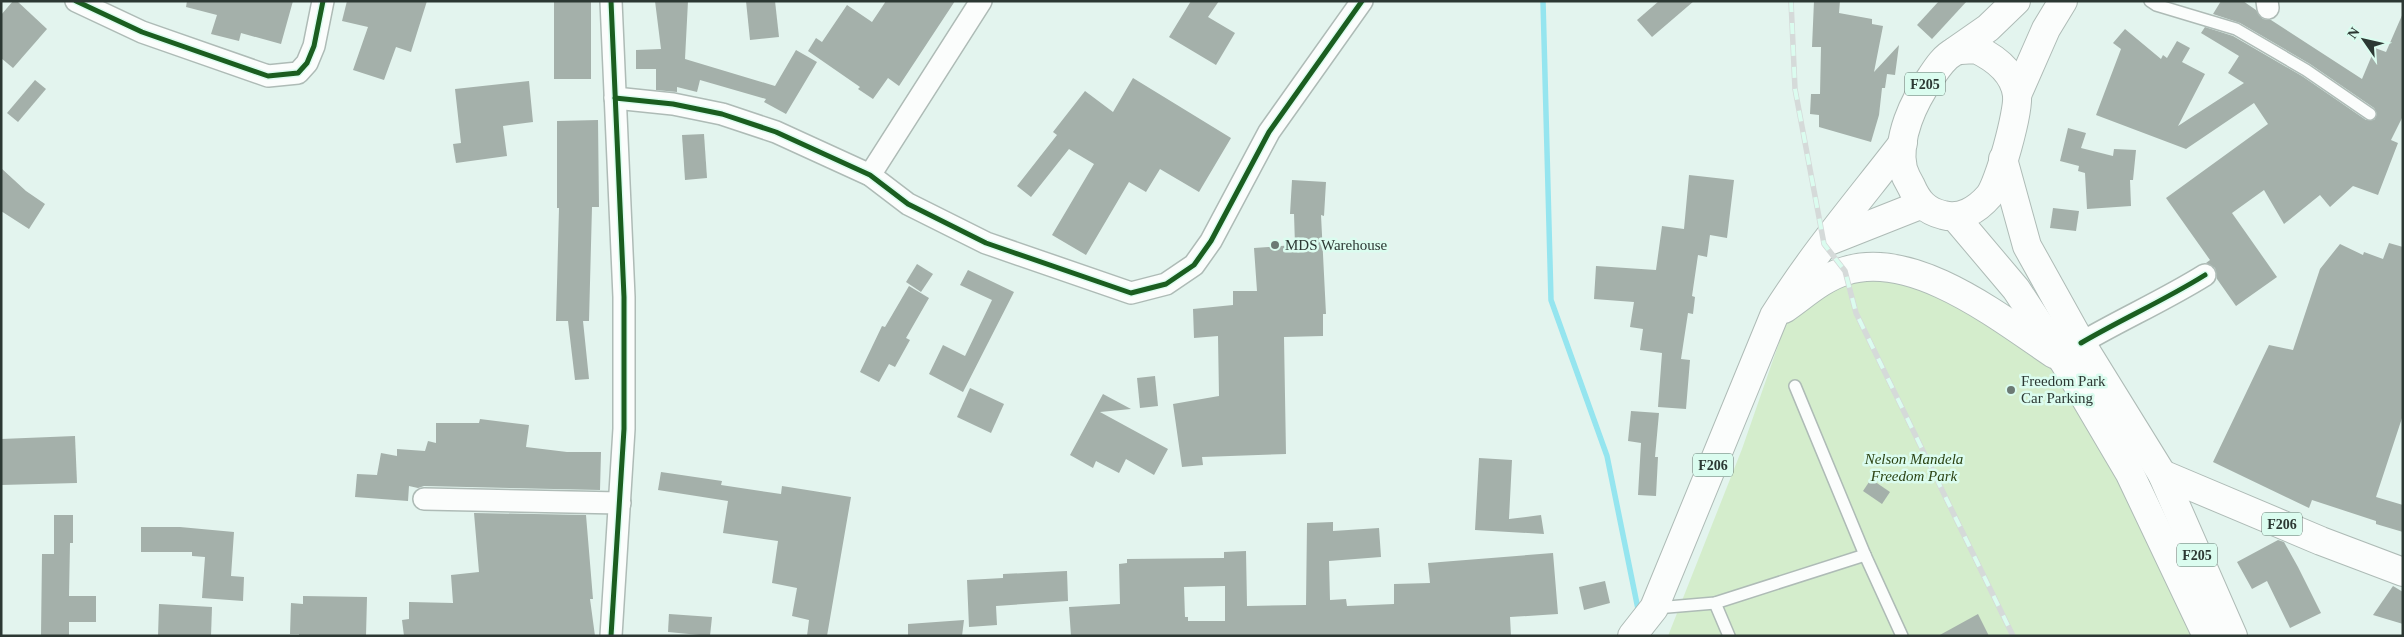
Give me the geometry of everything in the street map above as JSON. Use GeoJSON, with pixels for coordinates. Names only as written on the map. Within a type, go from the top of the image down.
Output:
{"type":"FeatureCollection","features":[{"type":"Feature","properties":{"kind":"main road","name":"F205"},"geometry":{"type":"LineString","coordinates":[[1920,205],[1903,169],[1903,143],[1910,115],[1926,84],[1941,62],[1988,28],[2016,1]]}},
{"type":"Feature","properties":{"kind":"main road"},"geometry":{"type":"LineString","coordinates":[[1920,205],[1941,215],[1956,218],[1975,209],[1990,195],[2015,122],[2017,94],[2031,59],[2063,1]]}},
{"type":"Feature","properties":{"kind":"main road"},"geometry":{"type":"LineString","coordinates":[[1955,51],[1976,49],[1994,58],[2007,70],[2017,94]]}},
{"type":"Feature","properties":{"kind":"main road","name":"F206"},"geometry":{"type":"LineString","coordinates":[[1632,636],[1653,611],[1774,316],[1801,272],[1827,242],[1903,143]]}},
{"type":"Feature","properties":{"kind":"main road","name":"F205"},"geometry":{"type":"LineString","coordinates":[[2002,159],[2027,246],[2073,352],[2207,636]]}},
{"type":"Feature","properties":{"kind":"main road","name":"F206"},"geometry":{"type":"LineString","coordinates":[[1827,242],[1920,205]]}},
{"type":"Feature","properties":{"kind":"main road","name":"F205"},"geometry":{"type":"LineString","coordinates":[[1956,218],[2016,289],[2073,352],[2162,474],[2232,636]]}},
{"type":"Feature","properties":{"kind":"main road"},"geometry":{"type":"LineString","coordinates":[[1774,316],[1833,276],[1845,271],[1876,267],[1906,272],[1969,297],[2073,352]]}},
{"type":"Feature","properties":{"kind":"main road","name":"F206"},"geometry":{"type":"LineString","coordinates":[[2162,474],[2321,541],[2403,572]]}},
{"type":"Feature","properties":{"kind":"street"},"geometry":{"type":"LineString","coordinates":[[76,1],[142,32],[268,76],[298,72],[307,63],[314,46],[323,1]]}},
{"type":"Feature","properties":{"kind":"street"},"geometry":{"type":"LineString","coordinates":[[611,1],[624,297],[624,429],[611,636]]}},
{"type":"Feature","properties":{"kind":"street"},"geometry":{"type":"LineString","coordinates":[[870,175],[981,1]]}},
{"type":"Feature","properties":{"kind":"street"},"geometry":{"type":"LineString","coordinates":[[614,98],[673,104],[722,114],[776,132],[870,175],[908,204],[986,243],[1131,293],[1166,284],[1194,265],[1211,241],[1269,132],[1362,1]]}},
{"type":"Feature","properties":{"kind":"street"},"geometry":{"type":"LineString","coordinates":[[2073,352],[2123,318],[2166,299],[2205,275]]}},
{"type":"Feature","properties":{"kind":"street"},"geometry":{"type":"LineString","coordinates":[[424,499],[620,502]]}},
{"type":"Feature","properties":{"kind":"lane"},"geometry":{"type":"LineString","coordinates":[[2150,1],[2156,5],[2236,29],[2306,70],[2370,114]]}},
{"type":"Feature","properties":{"kind":"lane"},"geometry":{"type":"LineString","coordinates":[[1795,386],[1865,555],[1902,636]]}},
{"type":"Feature","properties":{"kind":"lane"},"geometry":{"type":"LineString","coordinates":[[1653,611],[1715,603],[1865,555]]}},
{"type":"Feature","properties":{"kind":"lane"},"geometry":{"type":"LineString","coordinates":[[1715,603],[1729,636]]}},
{"type":"Feature","properties":{"kind":"green space","name":"Nelson Mandela Freedom Park"},"geometry":{"type":"Polygon","coordinates":[[[1861,257],[1969,299],[2065,370],[2198,636],[1668,636],[1742,449],[1802,277],[1861,257]]]}},
{"type":"Feature","properties":{"kind":"building"},"geometry":{"type":"Polygon","coordinates":[[[13,1],[17,1],[47,29],[13,68],[1,58],[1,15],[13,1]]]}},
{"type":"Feature","properties":{"kind":"building"},"geometry":{"type":"Polygon","coordinates":[[[187,1],[293,1],[281,44],[241,33],[239,41],[211,34],[217,15],[186,7],[187,1]]]}},
{"type":"Feature","properties":{"kind":"building"},"geometry":{"type":"Polygon","coordinates":[[[347,1],[427,1],[411,52],[396,47],[384,80],[353,70],[368,27],[342,21],[347,1]]]}},
{"type":"Feature","properties":{"kind":"building"},"geometry":{"type":"Polygon","coordinates":[[[554,1],[591,1],[591,79],[554,79],[554,1]]]}},
{"type":"Feature","properties":{"kind":"building"},"geometry":{"type":"Polygon","coordinates":[[[655,1],[688,1],[685,59],[775,86],[796,50],[817,62],[786,114],[764,102],[766,99],[700,80],[697,92],[677,87],[677,92],[656,90],[656,69],[636,69],[636,50],[661,49],[655,1]]]}},
{"type":"Feature","properties":{"kind":"building"},"geometry":{"type":"Polygon","coordinates":[[[746,1],[775,1],[779,37],[750,40],[746,1]]]}},
{"type":"Feature","properties":{"kind":"building"},"geometry":{"type":"Polygon","coordinates":[[[886,1],[955,1],[899,86],[888,78],[873,99],[858,89],[860,87],[808,51],[816,38],[822,42],[847,5],[872,22],[886,1]]]}},
{"type":"Feature","properties":{"kind":"building"},"geometry":{"type":"Polygon","coordinates":[[[1191,1],[1219,1],[1208,17],[1235,33],[1216,65],[1169,37],[1191,1]]]}},
{"type":"Feature","properties":{"kind":"building"},"geometry":{"type":"Polygon","coordinates":[[[1659,1],[1694,1],[1652,37],[1637,20],[1659,1]]]}},
{"type":"Feature","properties":{"kind":"building"},"geometry":{"type":"Polygon","coordinates":[[[1814,1],[1840,1],[1839,13],[1872,19],[1872,24],[1883,26],[1874,72],[1899,45],[1895,75],[1887,74],[1885,88],[1882,88],[1879,115],[1871,142],[1819,127],[1819,115],[1810,114],[1811,94],[1820,94],[1821,47],[1812,47],[1814,1]]]}},
{"type":"Feature","properties":{"kind":"building"},"geometry":{"type":"Polygon","coordinates":[[[1939,1],[1967,1],[1932,39],[1917,25],[1939,1]]]}},
{"type":"Feature","properties":{"kind":"building"},"geometry":{"type":"Polygon","coordinates":[[[2221,1],[2243,1],[2256,10],[2263,19],[2271,20],[2362,79],[2375,48],[2386,52],[2403,13],[2403,116],[2391,140],[2398,143],[2378,195],[2353,186],[2330,207],[2320,195],[2284,224],[2264,190],[2232,213],[2277,277],[2236,306],[2217,279],[2215,268],[2206,263],[2210,260],[2166,198],[2268,124],[2254,103],[2186,149],[2096,115],[2121,49],[2113,43],[2125,29],[2161,59],[2163,55],[2167,58],[2177,41],[2190,48],[2182,62],[2205,74],[2178,126],[2244,83],[2228,73],[2239,56],[2201,33],[2205,27],[2233,36],[2302,76],[2366,120],[2374,120],[2377,114],[2374,108],[2310,64],[2240,23],[2213,14],[2221,1]]]}},
{"type":"Feature","properties":{"kind":"building"},"geometry":{"type":"Polygon","coordinates":[[[1133,78],[1231,138],[1199,192],[1160,169],[1146,192],[1129,182],[1086,255],[1052,235],[1094,164],[1069,149],[1031,197],[1017,186],[1057,135],[1053,132],[1085,91],[1113,112],[1133,78]]]}},
{"type":"Feature","properties":{"kind":"building"},"geometry":{"type":"Polygon","coordinates":[[[35,80],[46,89],[18,122],[7,113],[35,80]]]}},
{"type":"Feature","properties":{"kind":"building"},"geometry":{"type":"Polygon","coordinates":[[[529,81],[533,122],[503,126],[507,156],[456,163],[453,144],[461,143],[455,89],[529,81]]]}},
{"type":"Feature","properties":{"kind":"building"},"geometry":{"type":"Polygon","coordinates":[[[598,120],[599,207],[592,207],[589,321],[583,321],[589,379],[575,380],[568,321],[556,321],[559,208],[557,208],[557,121],[598,120]]]}},
{"type":"Feature","properties":{"kind":"building"},"geometry":{"type":"Polygon","coordinates":[[[2068,128],[2086,133],[2081,148],[2113,156],[2114,149],[2136,150],[2133,180],[2130,180],[2131,206],[2087,209],[2085,173],[2078,171],[2079,166],[2060,161],[2068,128]]]}},
{"type":"Feature","properties":{"kind":"building"},"geometry":{"type":"Polygon","coordinates":[[[704,134],[707,178],[685,180],[682,135],[704,134]]]}},
{"type":"Feature","properties":{"kind":"building"},"geometry":{"type":"Polygon","coordinates":[[[1,168],[26,191],[45,204],[29,229],[1,211],[1,168]]]}},
{"type":"Feature","properties":{"kind":"building"},"geometry":{"type":"Polygon","coordinates":[[[1689,175],[1734,180],[1727,238],[1710,235],[1707,257],[1698,255],[1692,296],[1695,297],[1693,314],[1688,313],[1681,359],[1690,360],[1686,409],[1658,407],[1662,353],[1640,350],[1643,329],[1630,327],[1634,302],[1594,299],[1596,266],[1656,270],[1662,226],[1684,229],[1689,175]]]}},
{"type":"Feature","properties":{"kind":"building"},"geometry":{"type":"Polygon","coordinates":[[[1292,180],[1326,182],[1324,216],[1321,215],[1326,314],[1323,314],[1323,336],[1284,337],[1286,454],[1202,457],[1203,465],[1182,467],[1173,404],[1219,396],[1218,336],[1194,338],[1193,309],[1233,305],[1233,291],[1257,291],[1254,248],[1295,245],[1294,214],[1290,214],[1292,180]]]}},
{"type":"Feature","properties":{"kind":"building"},"geometry":{"type":"Polygon","coordinates":[[[2053,208],[2079,211],[2076,231],[2050,228],[2053,208]]]}},
{"type":"Feature","properties":{"kind":"building"},"geometry":{"type":"Polygon","coordinates":[[[2389,243],[2403,247],[2403,415],[2376,497],[2403,505],[2403,532],[2312,500],[2309,508],[2213,462],[2269,345],[2293,350],[2320,269],[2340,244],[2363,255],[2364,252],[2383,259],[2389,243]]]}},
{"type":"Feature","properties":{"kind":"building"},"geometry":{"type":"Polygon","coordinates":[[[917,264],[933,274],[921,292],[906,282],[917,264]]]}},
{"type":"Feature","properties":{"kind":"building"},"geometry":{"type":"Polygon","coordinates":[[[968,270],[1014,292],[963,392],[929,374],[943,345],[965,356],[992,300],[960,285],[968,270]]]}},
{"type":"Feature","properties":{"kind":"building"},"geometry":{"type":"Polygon","coordinates":[[[909,286],[929,298],[906,338],[910,340],[895,367],[889,364],[879,382],[860,372],[882,326],[885,327],[909,286]]]}},
{"type":"Feature","properties":{"kind":"building"},"geometry":{"type":"Polygon","coordinates":[[[1155,376],[1158,406],[1140,408],[1137,378],[1155,376]]]}},
{"type":"Feature","properties":{"kind":"building"},"geometry":{"type":"Polygon","coordinates":[[[970,388],[1004,404],[991,433],[957,417],[970,388]]]}},
{"type":"Feature","properties":{"kind":"building"},"geometry":{"type":"Polygon","coordinates":[[[1103,394],[1131,409],[1100,412],[1168,449],[1154,475],[1126,459],[1119,473],[1096,461],[1093,468],[1070,455],[1103,394]]]}},
{"type":"Feature","properties":{"kind":"building"},"geometry":{"type":"Polygon","coordinates":[[[1631,411],[1659,413],[1655,457],[1658,457],[1656,496],[1638,495],[1641,443],[1628,441],[1631,411]]]}},
{"type":"Feature","properties":{"kind":"building"},"geometry":{"type":"Polygon","coordinates":[[[480,419],[529,425],[526,447],[567,452],[601,452],[600,490],[424,486],[418,488],[409,486],[408,501],[355,497],[357,474],[377,475],[381,453],[397,456],[397,449],[425,451],[428,441],[436,443],[436,423],[479,423],[480,419]]]}},
{"type":"Feature","properties":{"kind":"building"},"geometry":{"type":"Polygon","coordinates":[[[75,436],[77,483],[1,485],[1,439],[75,436]]]}},
{"type":"Feature","properties":{"kind":"building"},"geometry":{"type":"Polygon","coordinates":[[[1479,458],[1512,460],[1509,519],[1541,515],[1544,534],[1475,530],[1479,458]]]}},
{"type":"Feature","properties":{"kind":"building"},"geometry":{"type":"Polygon","coordinates":[[[661,472],[722,481],[721,485],[781,494],[782,486],[851,497],[827,636],[807,636],[809,620],[792,616],[797,588],[772,583],[778,541],[723,533],[728,501],[658,490],[661,472]]]}},
{"type":"Feature","properties":{"kind":"building"},"geometry":{"type":"Polygon","coordinates":[[[1871,479],[1890,492],[1882,504],[1863,491],[1871,479]]]}},
{"type":"Feature","properties":{"kind":"building"},"geometry":{"type":"Polygon","coordinates":[[[474,513],[586,515],[593,599],[590,599],[595,636],[404,636],[402,620],[409,619],[409,602],[453,603],[451,575],[479,572],[474,513]]]}},
{"type":"Feature","properties":{"kind":"building"},"geometry":{"type":"Polygon","coordinates":[[[54,515],[73,515],[73,543],[70,543],[69,596],[96,596],[96,622],[69,622],[69,636],[41,636],[42,554],[54,554],[54,515]]]}},
{"type":"Feature","properties":{"kind":"building"},"geometry":{"type":"Polygon","coordinates":[[[1333,522],[1333,531],[1379,528],[1381,557],[1329,561],[1330,600],[1346,599],[1347,606],[1394,604],[1394,584],[1430,583],[1428,563],[1553,553],[1558,614],[1510,617],[1511,636],[1071,636],[1069,607],[1120,604],[1119,564],[1127,563],[1127,559],[1224,558],[1224,552],[1246,551],[1247,606],[1306,605],[1307,523],[1333,522]],[[1225,586],[1184,587],[1185,617],[1188,617],[1188,621],[1225,621],[1225,586]]]}},
{"type":"Feature","properties":{"kind":"building"},"geometry":{"type":"Polygon","coordinates":[[[141,527],[180,527],[234,532],[231,576],[244,577],[243,601],[202,598],[205,557],[192,556],[192,552],[141,552],[141,527]]]}},
{"type":"Feature","properties":{"kind":"building"},"geometry":{"type":"Polygon","coordinates":[[[2278,540],[2284,542],[2321,613],[2290,628],[2267,581],[2252,589],[2237,562],[2278,540]]]}},
{"type":"Feature","properties":{"kind":"building"},"geometry":{"type":"Polygon","coordinates":[[[1067,571],[1068,601],[996,606],[997,625],[969,627],[967,580],[1003,578],[1003,574],[1067,571]]]}},
{"type":"Feature","properties":{"kind":"building"},"geometry":{"type":"Polygon","coordinates":[[[1605,581],[1610,603],[1584,610],[1579,587],[1605,581]]]}},
{"type":"Feature","properties":{"kind":"building"},"geometry":{"type":"Polygon","coordinates":[[[2393,586],[2403,592],[2403,624],[2373,615],[2393,586]]]}},
{"type":"Feature","properties":{"kind":"building"},"geometry":{"type":"Polygon","coordinates":[[[303,596],[367,597],[366,636],[299,636],[299,634],[290,634],[291,603],[303,604],[303,596]]]}},
{"type":"Feature","properties":{"kind":"building"},"geometry":{"type":"Polygon","coordinates":[[[159,604],[212,607],[211,636],[158,636],[159,604]]]}},
{"type":"Feature","properties":{"kind":"building"},"geometry":{"type":"Polygon","coordinates":[[[669,614],[712,617],[710,636],[668,632],[669,614]]]}},
{"type":"Feature","properties":{"kind":"building"},"geometry":{"type":"Polygon","coordinates":[[[1978,614],[1989,636],[1938,636],[1978,614]]]}},
{"type":"Feature","properties":{"kind":"building"},"geometry":{"type":"Polygon","coordinates":[[[964,620],[962,636],[908,636],[908,624],[964,620]]]}},
{"type":"Feature","properties":{"kind":"waterway"},"geometry":{"type":"LineString","coordinates":[[1543,1],[1551,300],[1607,456],[1639,614]]}},
{"type":"Feature","properties":{"kind":"railway"},"geometry":{"type":"LineString","coordinates":[[1791,1],[1795,89],[1824,244],[1845,271],[1856,313],[2013,636]]}},
{"type":"Feature","properties":{"kind":"cycle path"},"geometry":{"type":"LineString","coordinates":[[76,1],[142,32],[268,76],[298,73],[307,63],[314,46],[323,1]]}},
{"type":"Feature","properties":{"kind":"cycle path"},"geometry":{"type":"LineString","coordinates":[[611,1],[624,297],[624,429],[611,636]]}},
{"type":"Feature","properties":{"kind":"cycle path"},"geometry":{"type":"LineString","coordinates":[[615,98],[673,104],[722,114],[776,132],[870,175],[908,204],[986,243],[1131,293],[1166,284],[1194,265],[1211,241],[1269,132],[1362,1]]}},
{"type":"Feature","properties":{"kind":"cycle path"},"geometry":{"type":"LineString","coordinates":[[2081,343],[2205,275]]}},
{"type":"Feature","properties":{"kind":"place","name":"MDS Warehouse"},"geometry":{"type":"Point","coordinates":[1275,245]}},
{"type":"Feature","properties":{"kind":"place","name":"Freedom Park Car Parking"},"geometry":{"type":"Point","coordinates":[2011,390]}}]}
